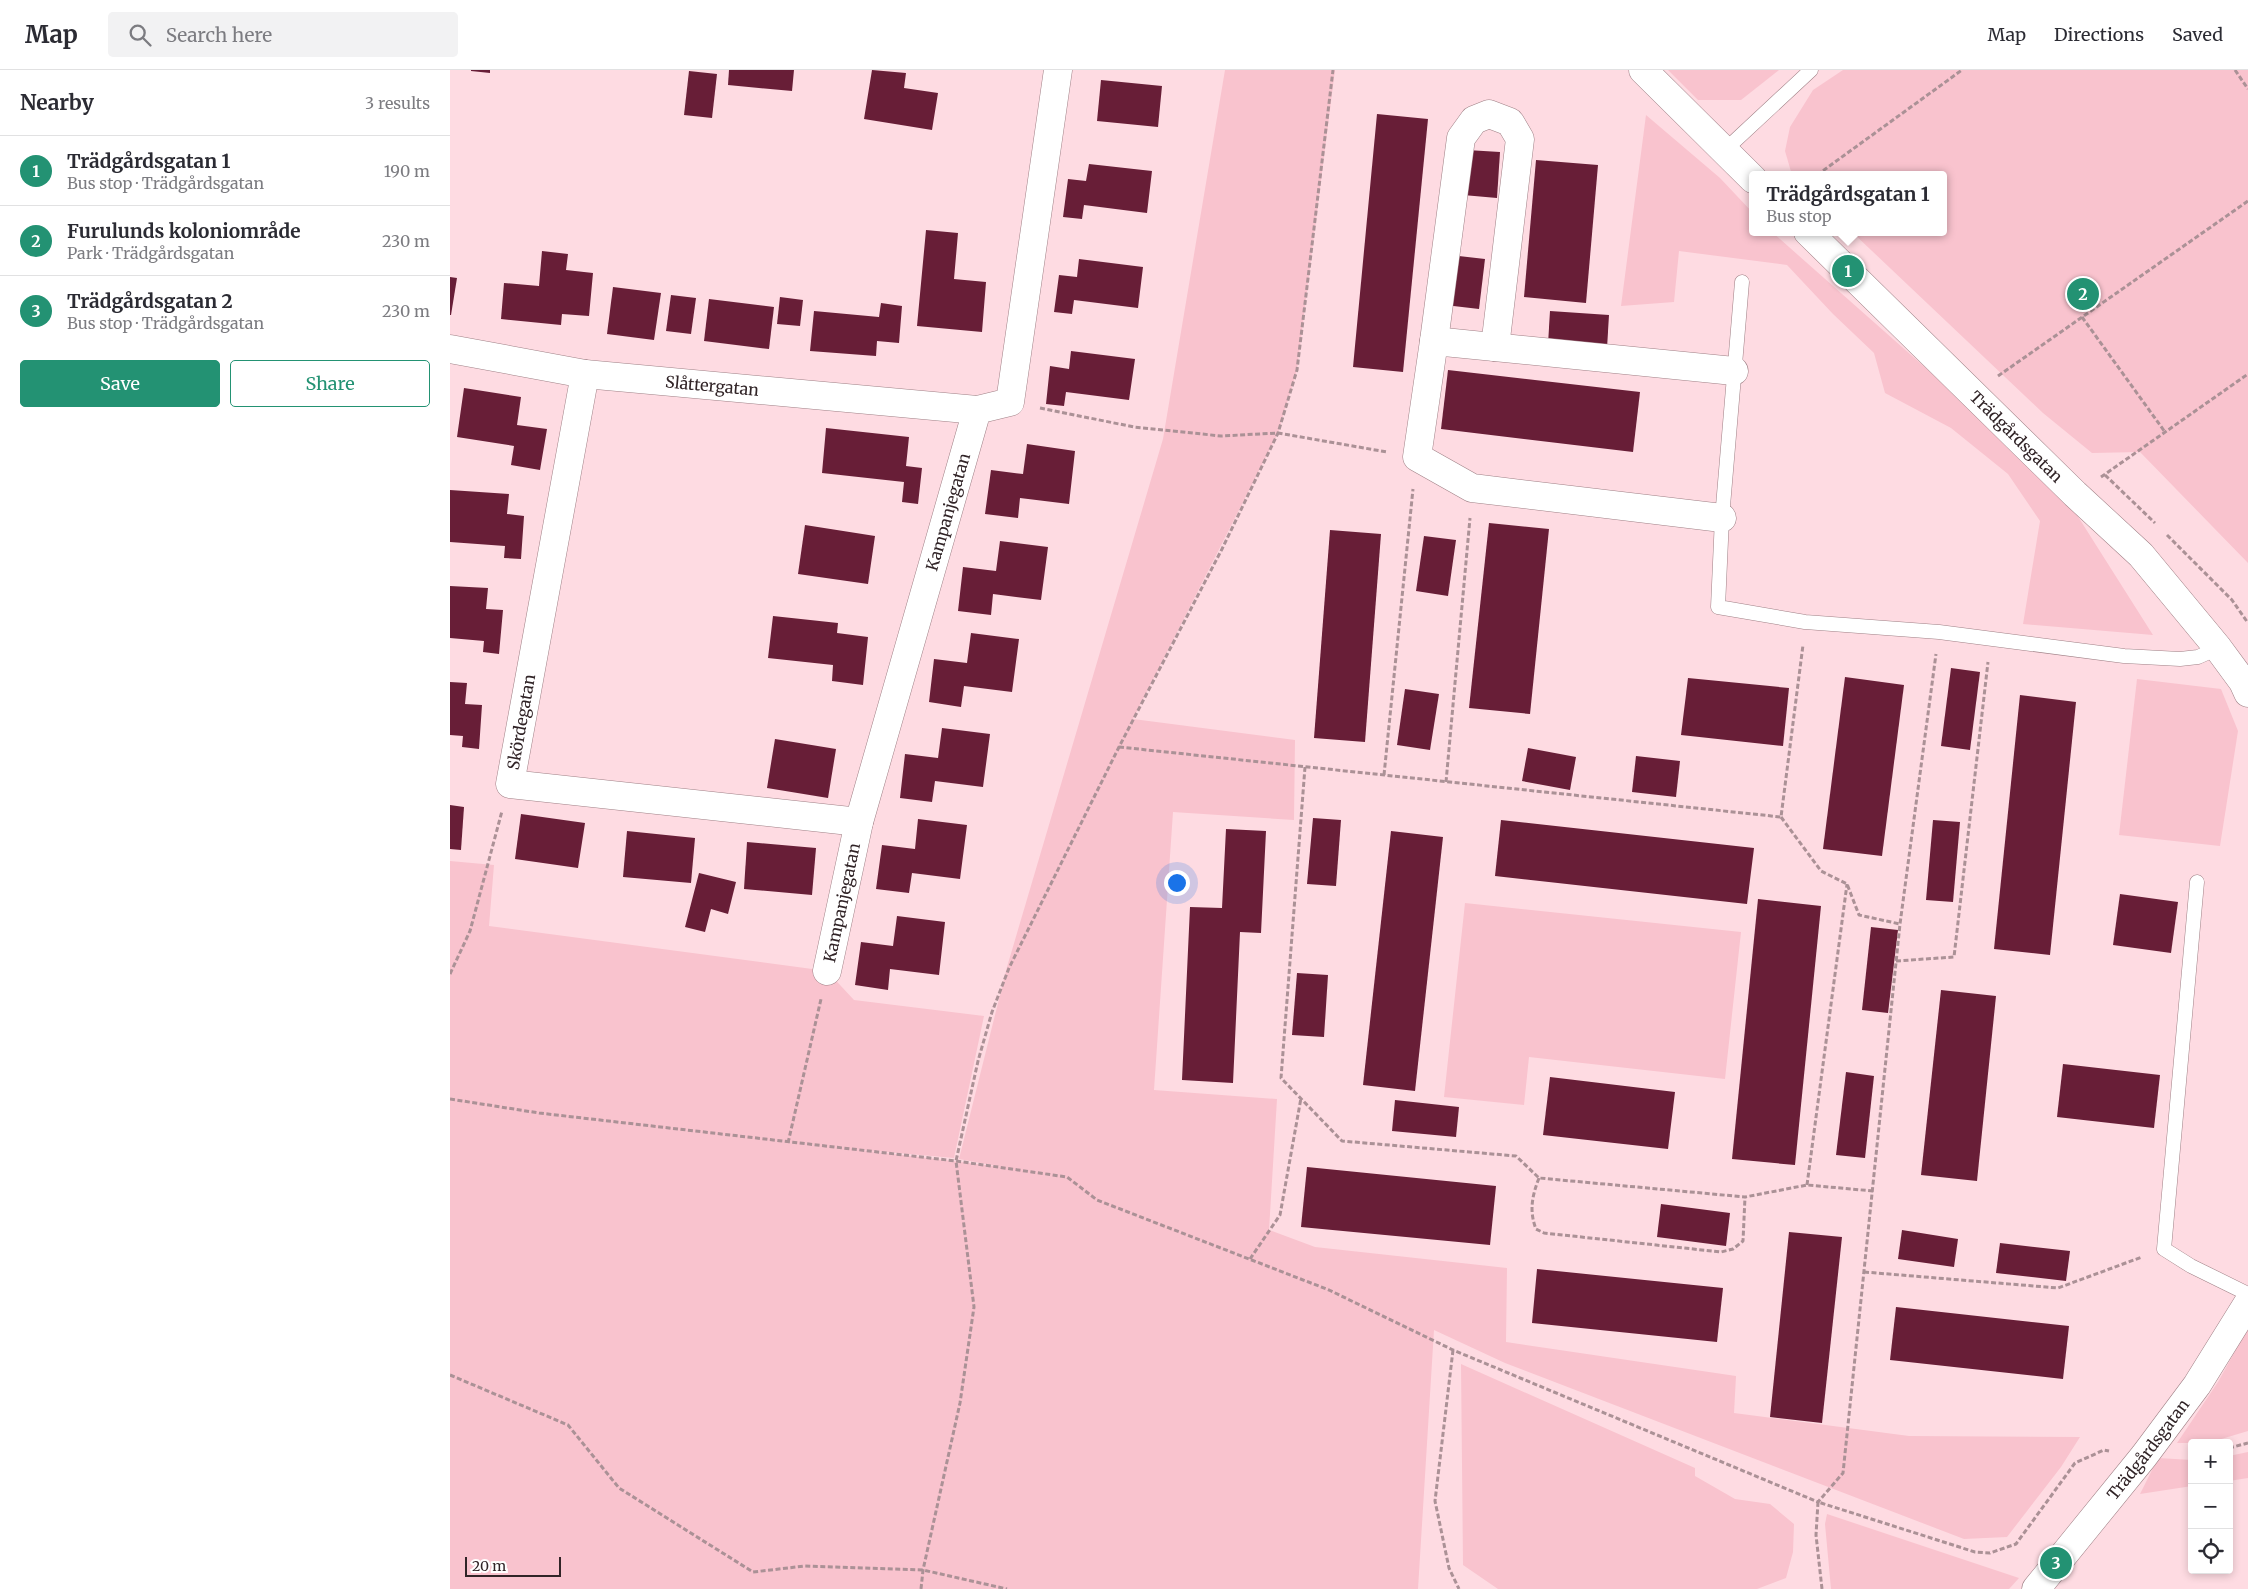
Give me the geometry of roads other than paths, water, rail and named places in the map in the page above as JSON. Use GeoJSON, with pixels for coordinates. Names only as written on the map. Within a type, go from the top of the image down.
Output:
{"type":"FeatureCollection","features":[{"type":"Feature","properties":{"kind":"street"},"geometry":{"type":"LineString","coordinates":[[977,410],[1010,402],[1058,70]]}},
{"type":"Feature","properties":{"kind":"street"},"geometry":{"type":"LineString","coordinates":[[1643,70],[1749,174]]}},
{"type":"Feature","properties":{"kind":"street"},"geometry":{"type":"LineString","coordinates":[[1495,347],[1520,138],[1510,122],[1489,114],[1474,120],[1461,138],[1417,457],[1472,488],[1722,518]]}},
{"type":"Feature","properties":{"kind":"street","name":"Trädgårdsgatan"},"geometry":{"type":"LineString","coordinates":[[1812,236],[2141,555],[2218,648],[2243,682],[2248,693]]}},
{"type":"Feature","properties":{"kind":"street"},"geometry":{"type":"LineString","coordinates":[[1434,341],[1734,371]]}},
{"type":"Feature","properties":{"kind":"street","name":"Slåttergatan"},"geometry":{"type":"LineString","coordinates":[[450,349],[585,374],[977,410]]}},
{"type":"Feature","properties":{"kind":"street","name":"Skördegatan"},"geometry":{"type":"LineString","coordinates":[[585,374],[510,784],[859,822]]}},
{"type":"Feature","properties":{"kind":"street","name":"Kampanjegatan"},"geometry":{"type":"LineString","coordinates":[[827,971],[859,822],[977,410]]}},
{"type":"Feature","properties":{"kind":"street","name":"Trädgårdsgatan"},"geometry":{"type":"LineString","coordinates":[[2036,1589],[2144,1456],[2197,1385],[2248,1303]]}},
{"type":"Feature","properties":{"kind":"lane"},"geometry":{"type":"LineString","coordinates":[[1724,151],[1811,70]]}},
{"type":"Feature","properties":{"kind":"lane"},"geometry":{"type":"LineString","coordinates":[[1742,282],[1722,518],[1718,607],[1805,622],[1939,632],[2124,656],[2180,659],[2198,657],[2218,648]]}},
{"type":"Feature","properties":{"kind":"lane"},"geometry":{"type":"LineString","coordinates":[[2198,882],[2164,1249],[2191,1266],[2248,1294]]}},
{"type":"Feature","properties":{"kind":"place","name":"Trädgårdsgatan 1"},"geometry":{"type":"Point","coordinates":[1848,271]}},
{"type":"Feature","properties":{"kind":"place","name":"Furulunds koloniområde"},"geometry":{"type":"Point","coordinates":[2083,294]}},
{"type":"Feature","properties":{"kind":"place","name":"Trädgårdsgatan 2"},"geometry":{"type":"Point","coordinates":[2056,1563]}}]}
